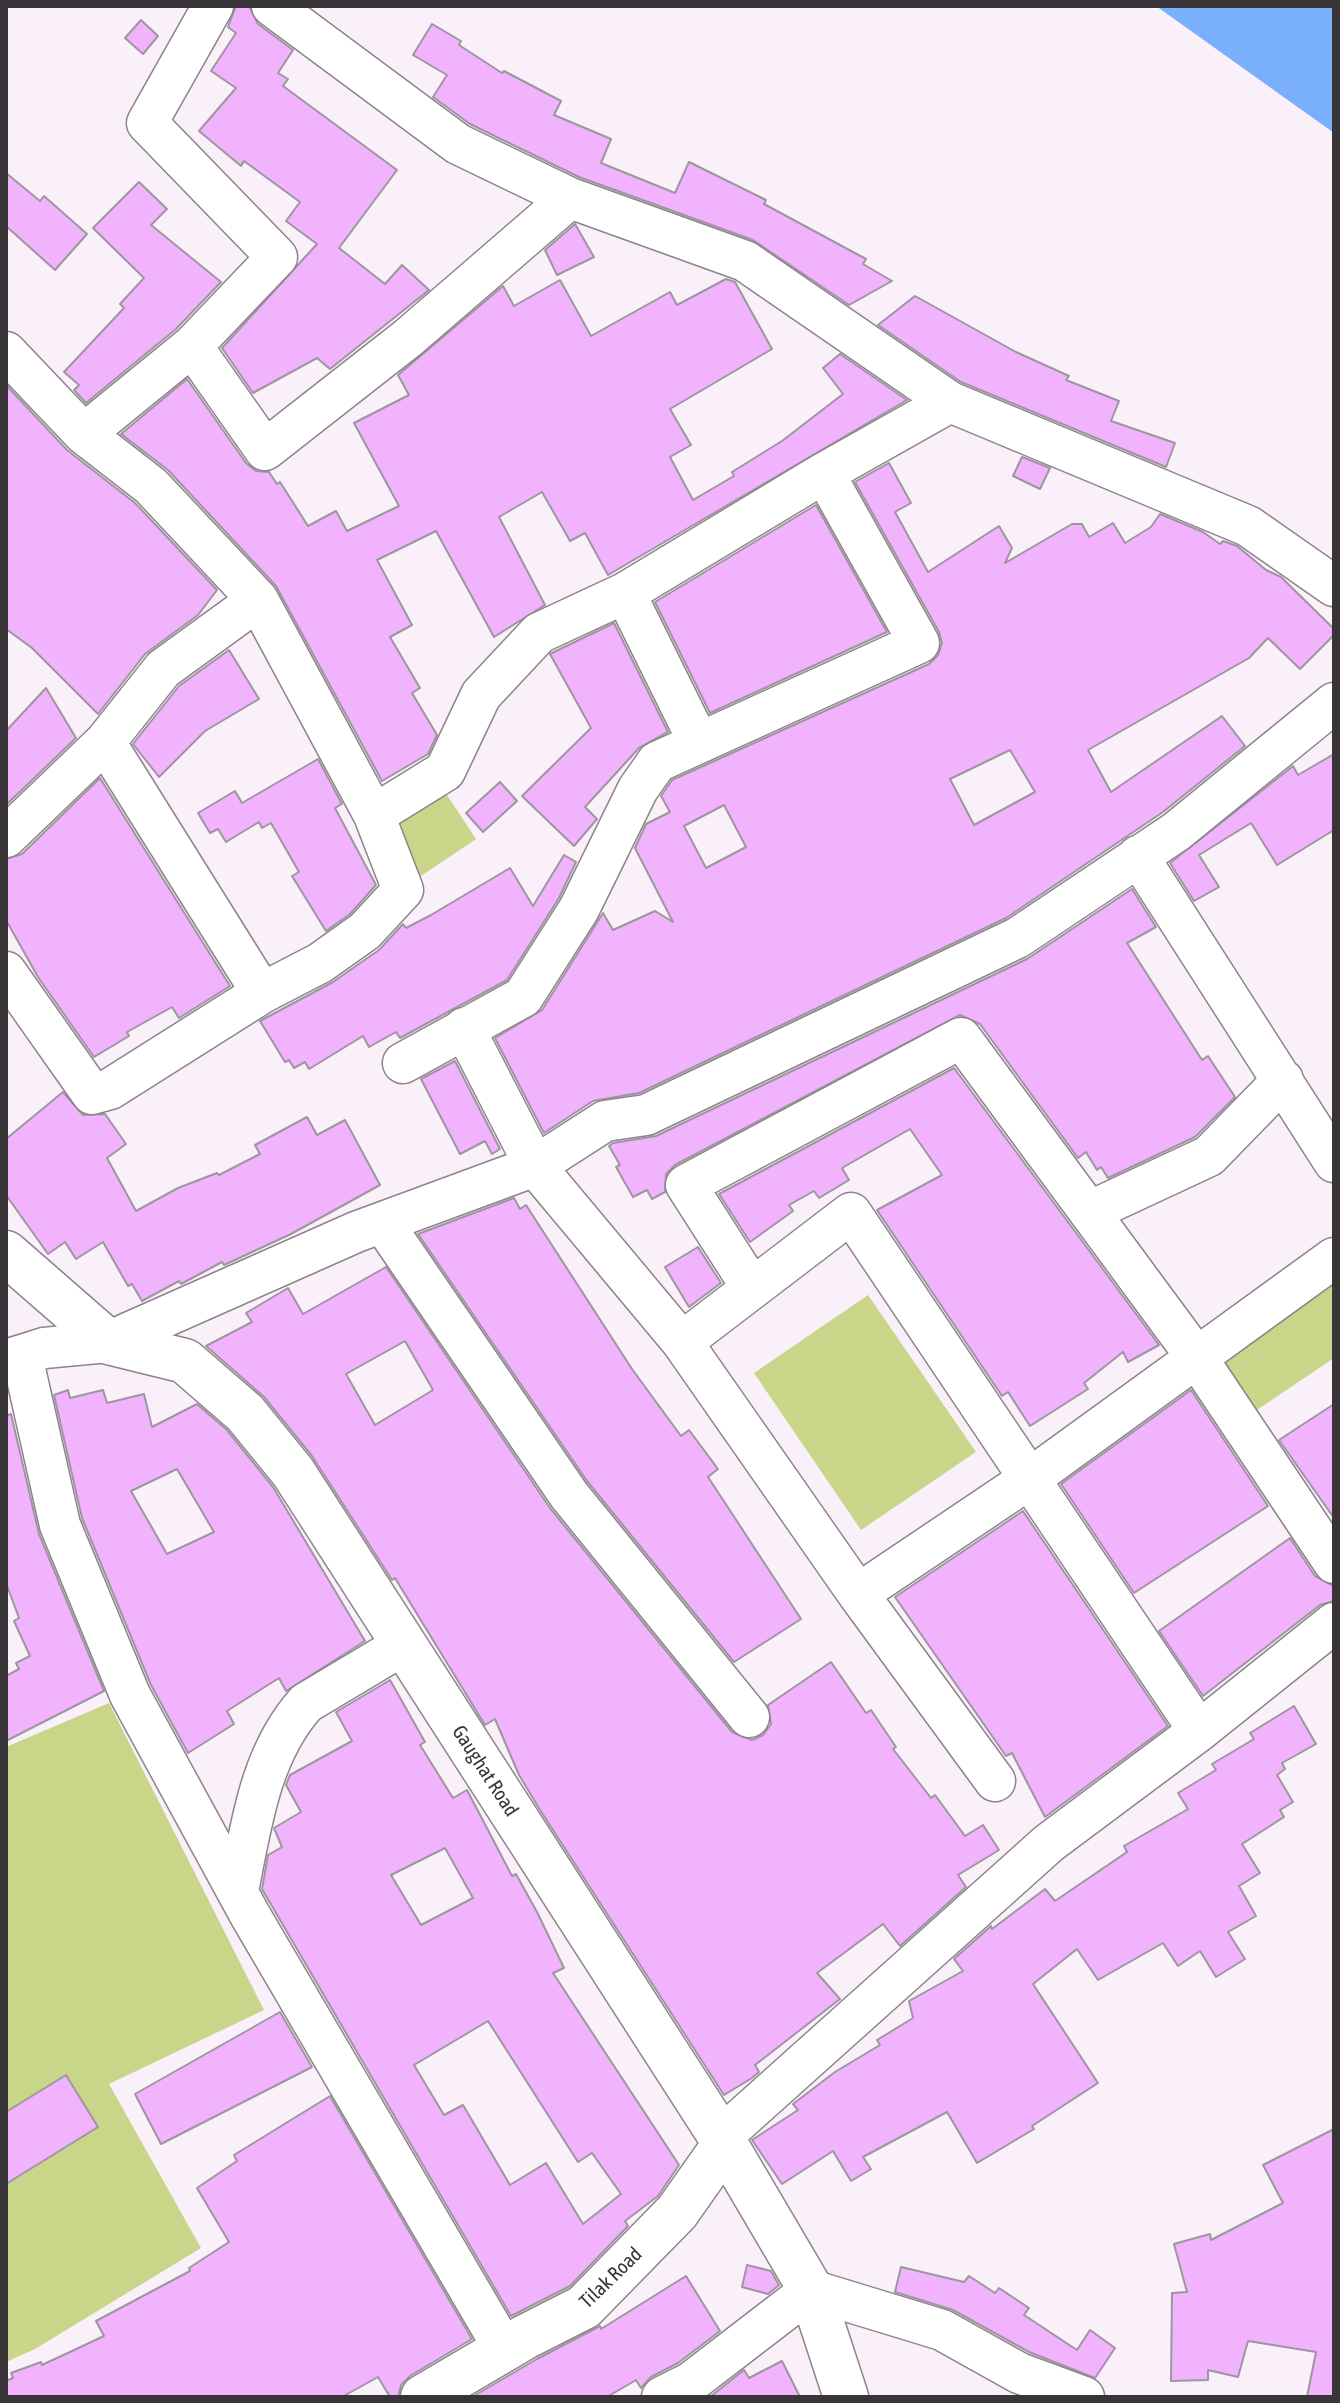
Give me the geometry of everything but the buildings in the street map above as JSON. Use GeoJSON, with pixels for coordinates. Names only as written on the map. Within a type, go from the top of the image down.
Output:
{"type":"FeatureCollection","features":[{"type":"Feature","properties":{"kind":"main road","name":"Gaughat Road"},"geometry":{"type":"LineString","coordinates":[[6,1253],[108,1342],[185,1361],[245,1413],[293,1472],[723,2141],[811,2290],[846,2397]]}},
{"type":"Feature","properties":{"kind":"main road","name":"Tilak Road"},"geometry":{"type":"LineString","coordinates":[[423,2397],[584,2307],[677,2212],[723,2141]]}},
{"type":"Feature","properties":{"kind":"street"},"geometry":{"type":"LineString","coordinates":[[84,434],[192,346],[277,257],[147,123],[213,6]]}},
{"type":"Feature","properties":{"kind":"street"},"geometry":{"type":"LineString","coordinates":[[272,6],[458,144],[570,198],[745,261],[950,402],[1248,526],[1334,586]]}},
{"type":"Feature","properties":{"kind":"street"},"geometry":{"type":"LineString","coordinates":[[192,346],[265,450],[408,338],[570,198]]}},
{"type":"Feature","properties":{"kind":"street"},"geometry":{"type":"LineString","coordinates":[[6,972],[92,1094],[110,1089],[262,993],[320,963],[365,931],[403,890],[374,815],[258,600],[151,486],[84,434],[10,365]]}},
{"type":"Feature","properties":{"kind":"street"},"geometry":{"type":"LineString","coordinates":[[374,815],[445,771],[481,695],[539,633],[625,593],[824,473],[950,402]]}},
{"type":"Feature","properties":{"kind":"street"},"geometry":{"type":"LineString","coordinates":[[403,1063],[523,997],[579,909],[638,789],[657,762],[919,643],[824,473]]}},
{"type":"Feature","properties":{"kind":"street"},"geometry":{"type":"LineString","coordinates":[[625,593],[698,741]]}},
{"type":"Feature","properties":{"kind":"street"},"geometry":{"type":"LineString","coordinates":[[6,837],[105,742],[163,669],[258,600]]}},
{"type":"Feature","properties":{"kind":"street"},"geometry":{"type":"LineString","coordinates":[[504,2349],[238,1891],[111,1655],[60,1525],[14,1358],[44,1348],[108,1342],[383,1223],[535,1166],[605,1121],[646,1115],[1017,938],[1177,831],[1334,703]]}},
{"type":"Feature","properties":{"kind":"street"},"geometry":{"type":"LineString","coordinates":[[105,742],[262,993]]}},
{"type":"Feature","properties":{"kind":"street"},"geometry":{"type":"LineString","coordinates":[[1138,856],[1334,1162]]}},
{"type":"Feature","properties":{"kind":"street"},"geometry":{"type":"LineString","coordinates":[[464,1028],[535,1166],[682,1342],[858,1594],[995,1781]]}},
{"type":"Feature","properties":{"kind":"street"},"geometry":{"type":"LineString","coordinates":[[752,1288],[686,1185],[961,1038],[1197,1358],[1334,1563]]}},
{"type":"Feature","properties":{"kind":"street"},"geometry":{"type":"LineString","coordinates":[[1091,1211],[1209,1156],[1283,1080]]}},
{"type":"Feature","properties":{"kind":"street"},"geometry":{"type":"LineString","coordinates":[[682,1342],[851,1213],[1032,1477],[1199,1731]]}},
{"type":"Feature","properties":{"kind":"street"},"geometry":{"type":"LineString","coordinates":[[383,1223],[569,1495],[749,1717]]}},
{"type":"Feature","properties":{"kind":"street"},"geometry":{"type":"LineString","coordinates":[[858,1594],[1032,1477],[1334,1258]]}},
{"type":"Feature","properties":{"kind":"street"},"geometry":{"type":"LineString","coordinates":[[723,2141],[1049,1843],[1199,1731],[1334,1623]]}},
{"type":"Feature","properties":{"kind":"street"},"geometry":{"type":"LineString","coordinates":[[238,1891],[264,1776],[289,1725],[306,1703],[403,1645]]}},
{"type":"Feature","properties":{"kind":"street"},"geometry":{"type":"LineString","coordinates":[[682,2392],[811,2290],[942,2330],[1019,2373],[1084,2397]]}},
{"type":"Feature","properties":{"kind":"green space"},"geometry":{"type":"Polygon","coordinates":[[[445,792],[476,839],[418,878],[387,831],[445,792]]]}},
{"type":"Feature","properties":{"kind":"green space"},"geometry":{"type":"Polygon","coordinates":[[[1334,1284],[1334,1358],[1254,1412],[1220,1362],[1334,1284]]]}},
{"type":"Feature","properties":{"kind":"green space"},"geometry":{"type":"Polygon","coordinates":[[[868,1295],[976,1452],[861,1530],[754,1373],[868,1295]]]}},
{"type":"Feature","properties":{"kind":"green space"},"geometry":{"type":"Polygon","coordinates":[[[109,1703],[264,2010],[109,2084],[201,2248],[35,2349],[6,2362],[6,1747],[109,1703]]]}},
{"type":"Feature","properties":{"kind":"water"},"geometry":{"type":"Polygon","coordinates":[[[1156,6],[1334,6],[1334,133],[1156,6]]]}}]}
